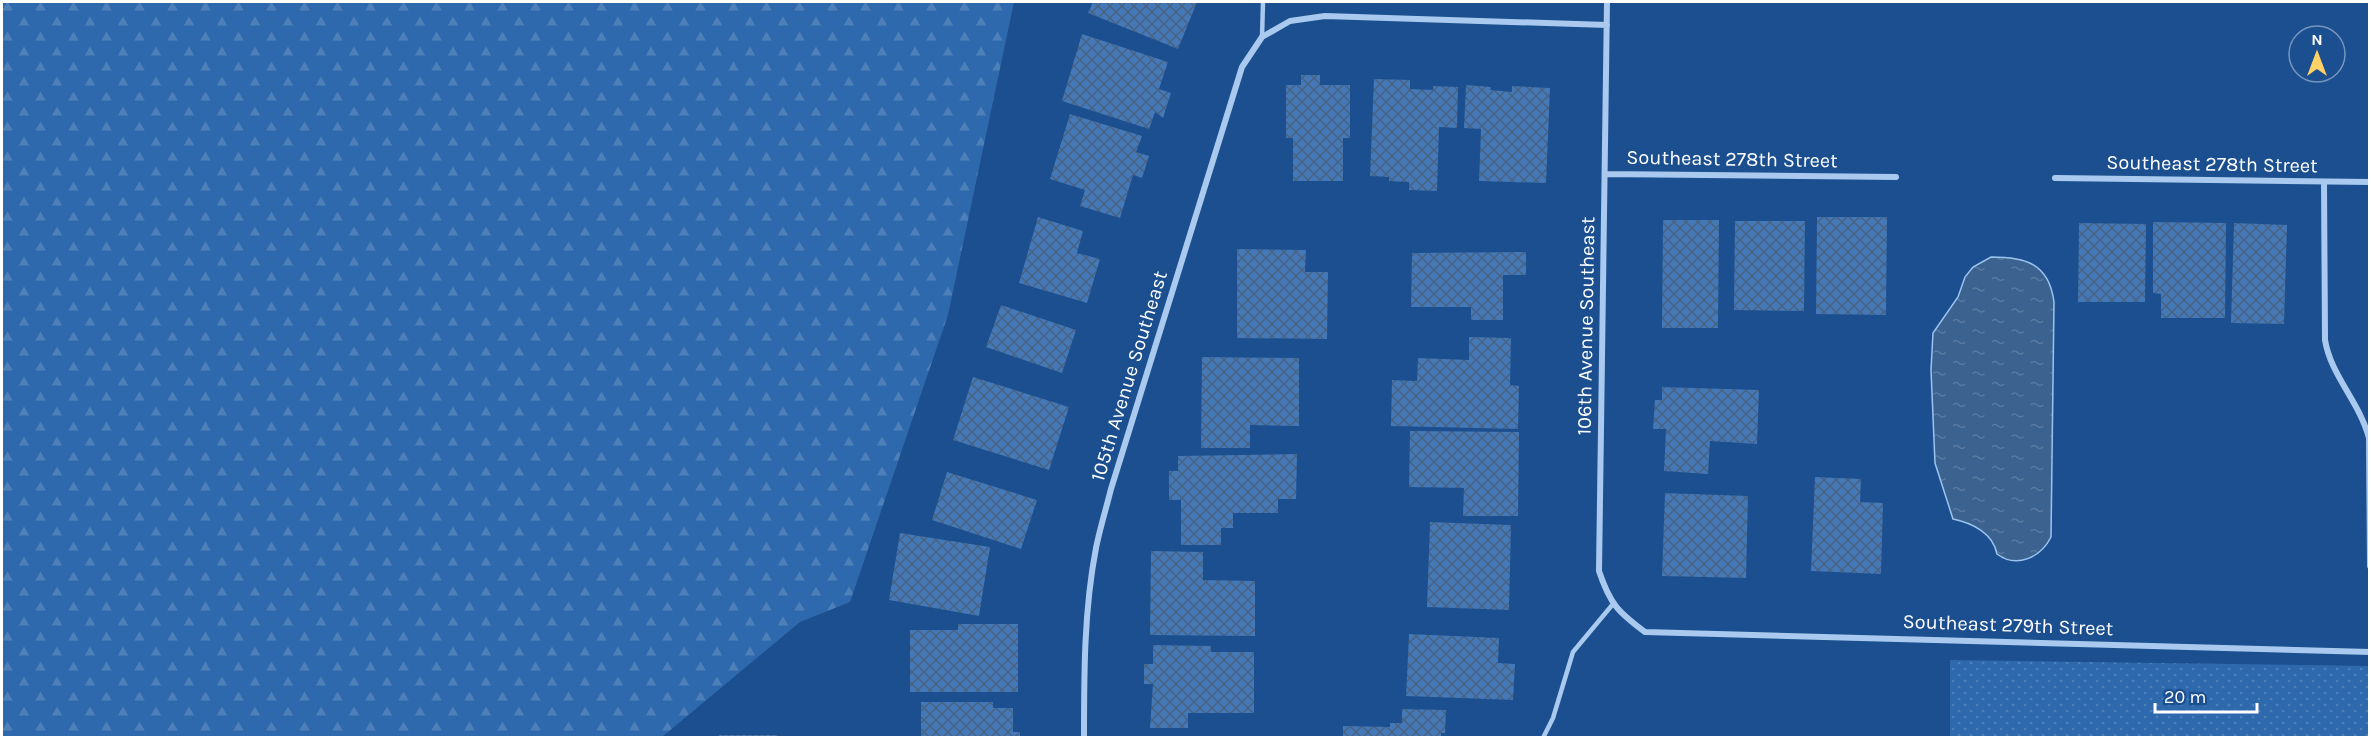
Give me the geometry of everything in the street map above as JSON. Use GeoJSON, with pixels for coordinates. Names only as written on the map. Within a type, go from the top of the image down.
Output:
{"type":"FeatureCollection","features":[{"type":"Feature","properties":{"kind":"street","name":"106th Avenue Southeast"},"geometry":{"type":"LineString","coordinates":[[1607,2],[1599,571],[1608,597],[1613,604],[1624,617],[1645,632]]}},
{"type":"Feature","properties":{"kind":"street"},"geometry":{"type":"LineString","coordinates":[[1262,37],[1290,21],[1325,16],[1606,25]]}},
{"type":"Feature","properties":{"kind":"street","name":"105th Avenue Southeast"},"geometry":{"type":"LineString","coordinates":[[1084,738],[1084,678],[1088,606],[1096,549],[1111,489],[1242,67],[1262,37]]}},
{"type":"Feature","properties":{"kind":"street","name":"Southeast 278th Street"},"geometry":{"type":"LineString","coordinates":[[1605,174],[1896,177]]}},
{"type":"Feature","properties":{"kind":"street","name":"Southeast 278th Street"},"geometry":{"type":"LineString","coordinates":[[2055,178],[2370,182]]}},
{"type":"Feature","properties":{"kind":"street"},"geometry":{"type":"LineString","coordinates":[[2324,182],[2325,340],[2328,357],[2363,417],[2369,438],[2370,566]]}},
{"type":"Feature","properties":{"kind":"street","name":"Southeast 279th Street"},"geometry":{"type":"LineString","coordinates":[[1645,632],[2370,652]]}},
{"type":"Feature","properties":{"kind":"lane"},"geometry":{"type":"LineString","coordinates":[[1262,37],[1263,2]]}},
{"type":"Feature","properties":{"kind":"lane"},"geometry":{"type":"LineString","coordinates":[[1543,738],[1553,718],[1573,652],[1613,604]]}},
{"type":"Feature","properties":{"kind":"green space"},"geometry":{"type":"Polygon","coordinates":[[[2,2],[1014,2],[948,315],[850,602],[800,622],[662,737],[2,737],[2,2]]]}},
{"type":"Feature","properties":{"kind":"green space"},"geometry":{"type":"Polygon","coordinates":[[[1950,660],[2369,666],[2369,737],[1950,737],[1950,660]]]}},
{"type":"Feature","properties":{"kind":"water"},"geometry":{"type":"Polygon","coordinates":[[[1991,257],[2025,261],[2033,265],[2047,279],[2054,302],[2051,537],[2035,555],[2020,560],[2012,560],[1997,554],[1991,540],[1981,530],[1953,519],[1935,463],[1931,370],[1933,333],[1958,297],[1965,277],[1973,267],[1991,257]]]}},
{"type":"Feature","properties":{"kind":"building"},"geometry":{"type":"Polygon","coordinates":[[[1093,2],[1197,2],[1178,49],[1088,13],[1093,2]]]}},
{"type":"Feature","properties":{"kind":"building"},"geometry":{"type":"Polygon","coordinates":[[[1082,34],[1168,62],[1159,89],[1171,93],[1163,118],[1155,112],[1149,129],[1062,101],[1082,34]]]}},
{"type":"Feature","properties":{"kind":"building"},"geometry":{"type":"Polygon","coordinates":[[[1301,75],[1320,75],[1320,85],[1350,85],[1350,138],[1343,138],[1343,181],[1293,181],[1293,138],[1286,138],[1286,85],[1301,85],[1301,75]]]}},
{"type":"Feature","properties":{"kind":"building"},"geometry":{"type":"Polygon","coordinates":[[[1374,79],[1410,80],[1410,89],[1433,90],[1433,86],[1458,87],[1457,128],[1439,127],[1437,191],[1409,190],[1409,182],[1389,181],[1389,177],[1370,176],[1374,79]]]}},
{"type":"Feature","properties":{"kind":"building"},"geometry":{"type":"Polygon","coordinates":[[[1466,85],[1512,92],[1512,86],[1550,88],[1546,183],[1479,181],[1481,129],[1464,128],[1466,85]]]}},
{"type":"Feature","properties":{"kind":"building"},"geometry":{"type":"Polygon","coordinates":[[[1070,114],[1142,136],[1136,152],[1149,156],[1142,178],[1133,175],[1120,218],[1080,206],[1085,190],[1050,179],[1070,114]]]}},
{"type":"Feature","properties":{"kind":"building"},"geometry":{"type":"Polygon","coordinates":[[[1038,217],[1083,231],[1077,253],[1100,259],[1087,303],[1019,283],[1038,217]]]}},
{"type":"Feature","properties":{"kind":"building"},"geometry":{"type":"Polygon","coordinates":[[[1817,217],[1887,217],[1886,315],[1816,314],[1817,217]]]}},
{"type":"Feature","properties":{"kind":"building"},"geometry":{"type":"Polygon","coordinates":[[[1663,220],[1719,220],[1718,328],[1662,328],[1663,220]]]}},
{"type":"Feature","properties":{"kind":"building"},"geometry":{"type":"Polygon","coordinates":[[[1735,221],[1805,221],[1804,311],[1734,310],[1735,221]]]}},
{"type":"Feature","properties":{"kind":"building"},"geometry":{"type":"Polygon","coordinates":[[[2153,222],[2226,223],[2225,318],[2161,318],[2161,294],[2153,293],[2153,222]]]}},
{"type":"Feature","properties":{"kind":"building"},"geometry":{"type":"Polygon","coordinates":[[[2079,223],[2146,224],[2145,302],[2078,302],[2079,223]]]}},
{"type":"Feature","properties":{"kind":"building"},"geometry":{"type":"Polygon","coordinates":[[[2234,223],[2287,225],[2284,324],[2231,323],[2234,223]]]}},
{"type":"Feature","properties":{"kind":"building"},"geometry":{"type":"Polygon","coordinates":[[[1237,249],[1306,250],[1305,272],[1328,272],[1327,339],[1237,338],[1237,249]]]}},
{"type":"Feature","properties":{"kind":"building"},"geometry":{"type":"Polygon","coordinates":[[[1526,252],[1526,275],[1503,275],[1503,320],[1471,320],[1471,307],[1411,307],[1412,253],[1526,252]]]}},
{"type":"Feature","properties":{"kind":"building"},"geometry":{"type":"Polygon","coordinates":[[[1001,305],[1076,330],[1062,373],[986,347],[1001,305]]]}},
{"type":"Feature","properties":{"kind":"building"},"geometry":{"type":"Polygon","coordinates":[[[1469,337],[1511,338],[1510,385],[1519,386],[1518,429],[1391,426],[1392,380],[1417,381],[1418,358],[1469,360],[1469,337]]]}},
{"type":"Feature","properties":{"kind":"building"},"geometry":{"type":"Polygon","coordinates":[[[1202,357],[1299,358],[1299,426],[1250,425],[1250,448],[1201,448],[1202,357]]]}},
{"type":"Feature","properties":{"kind":"building"},"geometry":{"type":"Polygon","coordinates":[[[973,377],[1069,407],[1049,470],[953,440],[973,377]]]}},
{"type":"Feature","properties":{"kind":"building"},"geometry":{"type":"Polygon","coordinates":[[[1662,387],[1759,390],[1757,444],[1710,441],[1708,474],[1664,471],[1666,429],[1653,429],[1655,400],[1662,400],[1662,387]]]}},
{"type":"Feature","properties":{"kind":"building"},"geometry":{"type":"Polygon","coordinates":[[[1410,431],[1519,432],[1518,516],[1463,516],[1464,488],[1409,487],[1410,431]]]}},
{"type":"Feature","properties":{"kind":"building"},"geometry":{"type":"Polygon","coordinates":[[[1297,454],[1296,499],[1278,499],[1278,513],[1233,513],[1233,528],[1221,528],[1221,545],[1181,545],[1181,500],[1169,500],[1169,471],[1178,471],[1178,456],[1297,454]]]}},
{"type":"Feature","properties":{"kind":"building"},"geometry":{"type":"Polygon","coordinates":[[[947,472],[1037,500],[1021,549],[932,520],[947,472]]]}},
{"type":"Feature","properties":{"kind":"building"},"geometry":{"type":"Polygon","coordinates":[[[1815,477],[1861,479],[1860,502],[1883,503],[1881,574],[1811,571],[1815,477]]]}},
{"type":"Feature","properties":{"kind":"building"},"geometry":{"type":"Polygon","coordinates":[[[1665,493],[1748,496],[1746,578],[1662,576],[1665,493]]]}},
{"type":"Feature","properties":{"kind":"building"},"geometry":{"type":"Polygon","coordinates":[[[1430,522],[1511,525],[1509,610],[1427,607],[1430,522]]]}},
{"type":"Feature","properties":{"kind":"building"},"geometry":{"type":"Polygon","coordinates":[[[900,533],[990,547],[979,616],[889,600],[900,533]]]}},
{"type":"Feature","properties":{"kind":"building"},"geometry":{"type":"Polygon","coordinates":[[[1151,551],[1203,552],[1203,580],[1255,581],[1255,636],[1150,635],[1151,551]]]}},
{"type":"Feature","properties":{"kind":"building"},"geometry":{"type":"Polygon","coordinates":[[[958,624],[1018,624],[1018,692],[910,692],[910,630],[958,630],[958,624]]]}},
{"type":"Feature","properties":{"kind":"building"},"geometry":{"type":"Polygon","coordinates":[[[1409,634],[1499,638],[1498,663],[1515,664],[1513,700],[1406,696],[1409,634]]]}},
{"type":"Feature","properties":{"kind":"building"},"geometry":{"type":"Polygon","coordinates":[[[1153,645],[1211,646],[1211,652],[1254,652],[1254,713],[1188,713],[1188,728],[1150,728],[1153,684],[1144,684],[1144,664],[1153,664],[1153,645]]]}},
{"type":"Feature","properties":{"kind":"building"},"geometry":{"type":"Polygon","coordinates":[[[921,702],[993,702],[993,708],[1013,708],[1013,732],[1020,732],[1020,738],[921,738],[921,702]]]}},
{"type":"Feature","properties":{"kind":"building"},"geometry":{"type":"Polygon","coordinates":[[[1402,709],[1446,710],[1445,733],[1441,733],[1441,738],[1343,738],[1343,726],[1390,727],[1390,723],[1402,723],[1402,709]]]}},
{"type":"Feature","properties":{"kind":"building"},"geometry":{"type":"Polygon","coordinates":[[[719,735],[777,735],[778,738],[720,738],[719,735]]]}}]}
